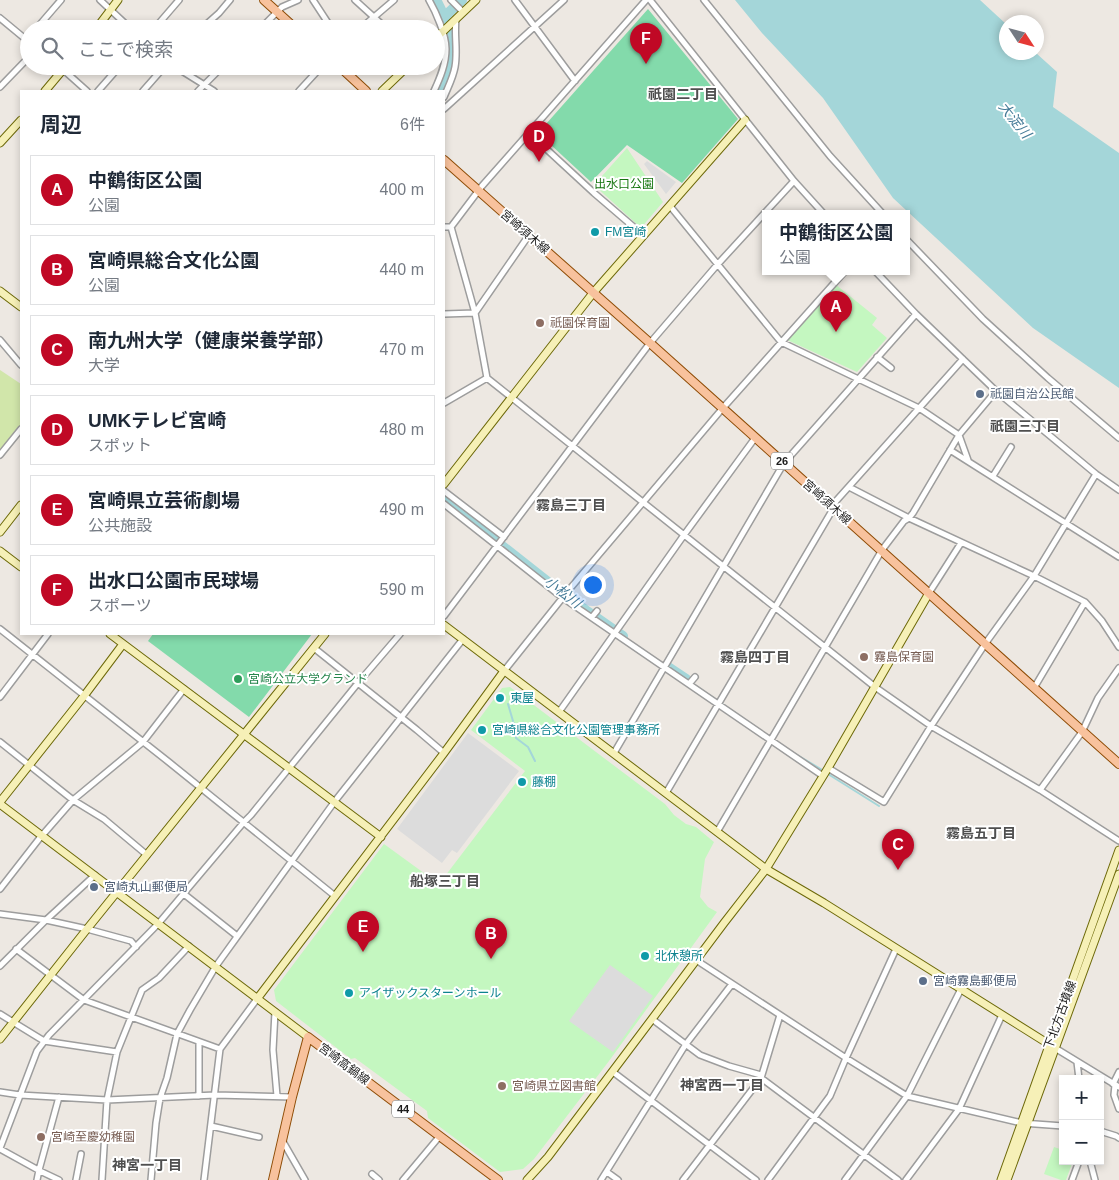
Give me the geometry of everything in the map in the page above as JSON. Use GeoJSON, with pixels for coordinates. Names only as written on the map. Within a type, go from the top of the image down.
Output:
{"type":"FeatureCollection","features":[{"type":"Feature","properties":{"kind":"main road"},"geometry":{"type":"LineString","coordinates":[[264,0],[286,20]]}},
{"type":"Feature","properties":{"kind":"main road"},"geometry":{"type":"LineString","coordinates":[[349,75],[365,90]]}},
{"type":"Feature","properties":{"kind":"main road","name":"宮崎須木線"},"geometry":{"type":"LineString","coordinates":[[445,161],[1119,764]]}},
{"type":"Feature","properties":{"kind":"main road","name":"宮崎高鍋線"},"geometry":{"type":"LineString","coordinates":[[273,1180],[308,1037],[498,1180]]}},
{"type":"Feature","properties":{"kind":"street"},"geometry":{"type":"LineString","coordinates":[[44,20],[61,0]]}},
{"type":"Feature","properties":{"kind":"street"},"geometry":{"type":"LineString","coordinates":[[100,0],[122,20]]}},
{"type":"Feature","properties":{"kind":"street"},"geometry":{"type":"LineString","coordinates":[[103,20],[118,0]]}},
{"type":"Feature","properties":{"kind":"street"},"geometry":{"type":"LineString","coordinates":[[162,20],[180,0]]}},
{"type":"Feature","properties":{"kind":"street"},"geometry":{"type":"LineString","coordinates":[[212,20],[230,0]]}},
{"type":"Feature","properties":{"kind":"street"},"geometry":{"type":"LineString","coordinates":[[269,20],[282,7],[298,0]]}},
{"type":"Feature","properties":{"kind":"street"},"geometry":{"type":"LineString","coordinates":[[313,0],[326,20]]}},
{"type":"Feature","properties":{"kind":"street"},"geometry":{"type":"LineString","coordinates":[[355,0],[377,20]]}},
{"type":"Feature","properties":{"kind":"street"},"geometry":{"type":"LineString","coordinates":[[370,20],[393,0]]}},
{"type":"Feature","properties":{"kind":"street"},"geometry":{"type":"LineString","coordinates":[[429,0],[439,20]]}},
{"type":"Feature","properties":{"kind":"street"},"geometry":{"type":"LineString","coordinates":[[452,0],[463,12]]}},
{"type":"Feature","properties":{"kind":"street"},"geometry":{"type":"LineString","coordinates":[[445,30],[476,0]]}},
{"type":"Feature","properties":{"kind":"street"},"geometry":{"type":"LineString","coordinates":[[515,0],[575,81]]}},
{"type":"Feature","properties":{"kind":"street"},"geometry":{"type":"LineString","coordinates":[[445,108],[564,0]]}},
{"type":"Feature","properties":{"kind":"street"},"geometry":{"type":"LineString","coordinates":[[451,227],[482,186],[648,0],[794,181],[820,210]]}},
{"type":"Feature","properties":{"kind":"street"},"geometry":{"type":"LineString","coordinates":[[704,0],[830,156],[879,210]]}},
{"type":"Feature","properties":{"kind":"street"},"geometry":{"type":"LineString","coordinates":[[0,18],[20,33]]}},
{"type":"Feature","properties":{"kind":"street"},"geometry":{"type":"LineString","coordinates":[[445,95],[456,66],[456,38],[453,22]]}},
{"type":"Feature","properties":{"kind":"street"},"geometry":{"type":"LineString","coordinates":[[445,43],[445,59]]}},
{"type":"Feature","properties":{"kind":"street"},"geometry":{"type":"LineString","coordinates":[[0,88],[20,67]]}},
{"type":"Feature","properties":{"kind":"street"},"geometry":{"type":"LineString","coordinates":[[46,90],[58,75]]}},
{"type":"Feature","properties":{"kind":"street"},"geometry":{"type":"LineString","coordinates":[[71,75],[87,90]]}},
{"type":"Feature","properties":{"kind":"street"},"geometry":{"type":"LineString","coordinates":[[99,90],[112,75]]}},
{"type":"Feature","properties":{"kind":"street"},"geometry":{"type":"LineString","coordinates":[[144,90],[157,75]]}},
{"type":"Feature","properties":{"kind":"street"},"geometry":{"type":"LineString","coordinates":[[188,75],[212,90]]}},
{"type":"Feature","properties":{"kind":"street"},"geometry":{"type":"LineString","coordinates":[[199,90],[214,75]]}},
{"type":"Feature","properties":{"kind":"street"},"geometry":{"type":"LineString","coordinates":[[300,90],[314,75]]}},
{"type":"Feature","properties":{"kind":"street"},"geometry":{"type":"LineString","coordinates":[[383,90],[399,75]]}},
{"type":"Feature","properties":{"kind":"street"},"geometry":{"type":"LineString","coordinates":[[434,90],[441,75]]}},
{"type":"Feature","properties":{"kind":"street"},"geometry":{"type":"LineString","coordinates":[[445,483],[592,293],[745,120]]}},
{"type":"Feature","properties":{"kind":"street"},"geometry":{"type":"LineString","coordinates":[[0,143],[20,121]]}},
{"type":"Feature","properties":{"kind":"street"},"geometry":{"type":"LineString","coordinates":[[529,133],[643,235]]}},
{"type":"Feature","properties":{"kind":"street"},"geometry":{"type":"LineString","coordinates":[[768,210],[794,181]]}},
{"type":"Feature","properties":{"kind":"street"},"geometry":{"type":"LineString","coordinates":[[670,206],[781,342],[919,408],[959,435],[968,460]]}},
{"type":"Feature","properties":{"kind":"street"},"geometry":{"type":"LineString","coordinates":[[445,615],[650,343],[762,217]]}},
{"type":"Feature","properties":{"kind":"street"},"geometry":{"type":"LineString","coordinates":[[445,227],[451,227]]}},
{"type":"Feature","properties":{"kind":"street"},"geometry":{"type":"LineString","coordinates":[[451,227],[476,313],[487,378],[875,687],[931,726],[1040,790],[1119,841]]}},
{"type":"Feature","properties":{"kind":"street"},"geometry":{"type":"LineString","coordinates":[[476,313],[529,235]]}},
{"type":"Feature","properties":{"kind":"street"},"geometry":{"type":"LineString","coordinates":[[910,244],[983,319],[1048,378],[1119,438]]}},
{"type":"Feature","properties":{"kind":"street"},"geometry":{"type":"LineString","coordinates":[[204,1180],[220,1049],[504,671],[568,591],[722,409],[841,275]]}},
{"type":"Feature","properties":{"kind":"street"},"geometry":{"type":"LineString","coordinates":[[879,275],[916,314],[996,390],[1096,474],[1119,490]]}},
{"type":"Feature","properties":{"kind":"street"},"geometry":{"type":"LineString","coordinates":[[0,291],[20,306]]}},
{"type":"Feature","properties":{"kind":"street"},"geometry":{"type":"LineString","coordinates":[[445,314],[476,313]]}},
{"type":"Feature","properties":{"kind":"street"},"geometry":{"type":"LineString","coordinates":[[614,753],[784,463],[916,314]]}},
{"type":"Feature","properties":{"kind":"street"},"geometry":{"type":"LineString","coordinates":[[0,340],[20,365]]}},
{"type":"Feature","properties":{"kind":"street"},"geometry":{"type":"LineString","coordinates":[[878,357],[891,368]]}},
{"type":"Feature","properties":{"kind":"street"},"geometry":{"type":"LineString","coordinates":[[666,793],[836,501],[963,359]]}},
{"type":"Feature","properties":{"kind":"street"},"geometry":{"type":"LineString","coordinates":[[445,402],[487,378]]}},
{"type":"Feature","properties":{"kind":"street"},"geometry":{"type":"LineString","coordinates":[[717,832],[882,550],[904,521],[909,518],[959,435],[996,390]]}},
{"type":"Feature","properties":{"kind":"street"},"geometry":{"type":"LineString","coordinates":[[0,455],[20,430]]}},
{"type":"Feature","properties":{"kind":"street"},"geometry":{"type":"LineString","coordinates":[[559,712],[755,438]]}},
{"type":"Feature","properties":{"kind":"street"},"geometry":{"type":"LineString","coordinates":[[992,476],[1011,447]]}},
{"type":"Feature","properties":{"kind":"street"},"geometry":{"type":"LineString","coordinates":[[950,450],[1119,557]]}},
{"type":"Feature","properties":{"kind":"street"},"geometry":{"type":"LineString","coordinates":[[828,768],[884,802],[985,644],[1034,576],[1096,474]]}},
{"type":"Feature","properties":{"kind":"street"},"geometry":{"type":"LineString","coordinates":[[849,487],[909,518],[1085,602],[1102,621],[1119,648]]}},
{"type":"Feature","properties":{"kind":"street"},"geometry":{"type":"LineString","coordinates":[[445,492],[504,537]]}},
{"type":"Feature","properties":{"kind":"street"},"geometry":{"type":"LineString","coordinates":[[445,505],[563,598],[822,776]]}},
{"type":"Feature","properties":{"kind":"street"},"geometry":{"type":"LineString","coordinates":[[0,532],[20,506]]}},
{"type":"Feature","properties":{"kind":"street"},"geometry":{"type":"LineString","coordinates":[[528,1180],[548,1157],[766,869],[828,768],[929,593],[961,543]]}},
{"type":"Feature","properties":{"kind":"street"},"geometry":{"type":"LineString","coordinates":[[0,552],[20,566]]}},
{"type":"Feature","properties":{"kind":"street"},"geometry":{"type":"LineString","coordinates":[[1034,688],[1085,602]]}},
{"type":"Feature","properties":{"kind":"street"},"geometry":{"type":"LineString","coordinates":[[592,617],[597,611]]}},
{"type":"Feature","properties":{"kind":"street"},"geometry":{"type":"LineString","coordinates":[[445,626],[766,869],[1116,1085]]}},
{"type":"Feature","properties":{"kind":"street"},"geometry":{"type":"LineString","coordinates":[[0,629],[335,896]]}},
{"type":"Feature","properties":{"kind":"street"},"geometry":{"type":"LineString","coordinates":[[0,697],[47,635]]}},
{"type":"Feature","properties":{"kind":"street"},"geometry":{"type":"LineString","coordinates":[[111,635],[380,837]]}},
{"type":"Feature","properties":{"kind":"street"},"geometry":{"type":"LineString","coordinates":[[0,1039],[324,635]]}},
{"type":"Feature","properties":{"kind":"street"},"geometry":{"type":"LineString","coordinates":[[60,1180],[0,1148],[37,1052],[49,1035],[158,924],[251,815],[358,682],[399,635]]}},
{"type":"Feature","properties":{"kind":"street"},"geometry":{"type":"LineString","coordinates":[[151,1180],[160,1098],[167,1078],[177,1034],[216,966],[334,802],[463,640]]}},
{"type":"Feature","properties":{"kind":"street"},"geometry":{"type":"LineString","coordinates":[[123,644],[0,803],[308,1037]]}},
{"type":"Feature","properties":{"kind":"street"},"geometry":{"type":"LineString","coordinates":[[314,648],[444,753]]}},
{"type":"Feature","properties":{"kind":"street"},"geometry":{"type":"LineString","coordinates":[[1040,790],[1082,732],[1098,698],[1119,668]]}},
{"type":"Feature","properties":{"kind":"street"},"geometry":{"type":"LineString","coordinates":[[689,684],[695,677]]}},
{"type":"Feature","properties":{"kind":"street"},"geometry":{"type":"LineString","coordinates":[[0,889],[73,800],[143,742],[184,689]]}},
{"type":"Feature","properties":{"kind":"street"},"geometry":{"type":"LineString","coordinates":[[0,742],[73,800],[104,818],[147,855]]}},
{"type":"Feature","properties":{"kind":"street","name":"下北方古墳線"},"geometry":{"type":"LineString","coordinates":[[1053,1046],[1119,850]]}},
{"type":"Feature","properties":{"kind":"street","name":"下北方古墳線"},"geometry":{"type":"LineString","coordinates":[[1007,1180],[1053,1046],[1119,874]]}},
{"type":"Feature","properties":{"kind":"street"},"geometry":{"type":"LineString","coordinates":[[0,966],[95,875]]}},
{"type":"Feature","properties":{"kind":"street"},"geometry":{"type":"LineString","coordinates":[[184,894],[237,936]]}},
{"type":"Feature","properties":{"kind":"street"},"geometry":{"type":"LineString","coordinates":[[0,914],[46,920],[87,929],[131,941],[136,947]]}},
{"type":"Feature","properties":{"kind":"street"},"geometry":{"type":"LineString","coordinates":[[102,1180],[106,1100],[117,1052],[142,990],[158,978],[189,946]]}},
{"type":"Feature","properties":{"kind":"street"},"geometry":{"type":"LineString","coordinates":[[16,949],[84,1000],[220,1049]]}},
{"type":"Feature","properties":{"kind":"street"},"geometry":{"type":"LineString","coordinates":[[768,1180],[830,1096],[896,949]]}},
{"type":"Feature","properties":{"kind":"street"},"geometry":{"type":"LineString","coordinates":[[696,960],[907,1096],[1025,1123],[1059,1126]]}},
{"type":"Feature","properties":{"kind":"street"},"geometry":{"type":"LineString","coordinates":[[600,1180],[607,1172],[686,1044],[732,984]]}},
{"type":"Feature","properties":{"kind":"street"},"geometry":{"type":"LineString","coordinates":[[845,1180],[907,1096],[962,989]]}},
{"type":"Feature","properties":{"kind":"street"},"geometry":{"type":"LineString","coordinates":[[275,1012],[272,1050],[277,1096]]}},
{"type":"Feature","properties":{"kind":"street"},"geometry":{"type":"LineString","coordinates":[[0,1014],[44,1041],[117,1052]]}},
{"type":"Feature","properties":{"kind":"street"},"geometry":{"type":"LineString","coordinates":[[683,1180],[761,1076],[780,1015]]}},
{"type":"Feature","properties":{"kind":"street"},"geometry":{"type":"LineString","coordinates":[[906,1180],[959,1108],[1002,1015]]}},
{"type":"Feature","properties":{"kind":"street"},"geometry":{"type":"LineString","coordinates":[[652,1019],[700,1055],[761,1076],[898,1180]]}},
{"type":"Feature","properties":{"kind":"street"},"geometry":{"type":"LineString","coordinates":[[199,1042],[199,1096]]}},
{"type":"Feature","properties":{"kind":"street"},"geometry":{"type":"LineString","coordinates":[[1077,1062],[1079,1075]]}},
{"type":"Feature","properties":{"kind":"street"},"geometry":{"type":"LineString","coordinates":[[612,1072],[756,1180]]}},
{"type":"Feature","properties":{"kind":"street"},"geometry":{"type":"LineString","coordinates":[[1119,1072],[1114,1095],[1119,1109]]}},
{"type":"Feature","properties":{"kind":"street"},"geometry":{"type":"LineString","coordinates":[[0,1092],[106,1100],[215,1095],[292,1097]]}},
{"type":"Feature","properties":{"kind":"street"},"geometry":{"type":"LineString","coordinates":[[37,1180],[59,1097]]}},
{"type":"Feature","properties":{"kind":"street","name":"下北方古墳線"},"geometry":{"type":"LineString","coordinates":[[1001,1180],[1025,1123]]}},
{"type":"Feature","properties":{"kind":"street"},"geometry":{"type":"LineString","coordinates":[[211,1126],[259,1137]]}},
{"type":"Feature","properties":{"kind":"street"},"geometry":{"type":"LineString","coordinates":[[1104,1132],[1119,1138]]}},
{"type":"Feature","properties":{"kind":"street"},"geometry":{"type":"LineString","coordinates":[[403,1180],[439,1137]]}},
{"type":"Feature","properties":{"kind":"street"},"geometry":{"type":"LineString","coordinates":[[282,1140],[305,1180]]}},
{"type":"Feature","properties":{"kind":"street"},"geometry":{"type":"LineString","coordinates":[[76,1180],[81,1154]]}},
{"type":"Feature","properties":{"kind":"street"},"geometry":{"type":"LineString","coordinates":[[1072,1180],[1078,1165]]}},
{"type":"Feature","properties":{"kind":"street"},"geometry":{"type":"LineString","coordinates":[[1091,1165],[1095,1180]]}},
{"type":"Feature","properties":{"kind":"street"},"geometry":{"type":"LineString","coordinates":[[607,1172],[618,1180]]}},
{"type":"Feature","properties":{"kind":"street"},"geometry":{"type":"LineString","coordinates":[[372,1174],[379,1180]]}},
{"type":"Feature","properties":{"kind":"green space"},"geometry":{"type":"Polygon","coordinates":[[[648,9],[738,119],[682,183],[627,145],[591,182],[538,133],[648,9]]]}},
{"type":"Feature","properties":{"kind":"green space","name":"出水口公園"},"geometry":{"type":"Polygon","coordinates":[[[627,148],[663,202],[641,228],[594,185],[627,148]]]}},
{"type":"Feature","properties":{"kind":"green space"},"geometry":{"type":"Polygon","coordinates":[[[835,284],[877,318],[872,325],[887,338],[857,372],[785,339],[835,284]]]}},
{"type":"Feature","properties":{"kind":"green space"},"geometry":{"type":"Polygon","coordinates":[[[0,370],[20,383],[20,427],[0,452],[0,370]]]}},
{"type":"Feature","properties":{"kind":"green space","name":"宮崎公立大学グランド"},"geometry":{"type":"Polygon","coordinates":[[[152,635],[311,635],[249,717],[148,641],[152,635]]]}},
{"type":"Feature","properties":{"kind":"green space"},"geometry":{"type":"Polygon","coordinates":[[[510,687],[665,804],[674,815],[686,824],[696,827],[714,842],[705,859],[700,897],[708,907],[717,912],[609,1061],[534,1159],[523,1169],[500,1172],[428,1118],[427,1111],[355,1058],[351,1059],[276,1001],[274,990],[384,844],[439,884],[525,771],[471,730],[502,688],[510,687]]]}},
{"type":"Feature","properties":{"kind":"green space"},"geometry":{"type":"Polygon","coordinates":[[[1054,1147],[1059,1149],[1059,1165],[1072,1165],[1066,1180],[1044,1174],[1054,1147]]]}},
{"type":"Feature","properties":{"kind":"shaded area"},"geometry":{"type":"Polygon","coordinates":[[[647,161],[676,182],[666,194],[644,164],[647,161]]]}},
{"type":"Feature","properties":{"kind":"shaded area"},"geometry":{"type":"Polygon","coordinates":[[[468,733],[519,771],[457,853],[452,850],[442,863],[397,829],[468,733]]]}},
{"type":"Feature","properties":{"kind":"shaded area"},"geometry":{"type":"Polygon","coordinates":[[[610,965],[653,996],[613,1052],[569,1021],[610,965]]]}},
{"type":"Feature","properties":{"kind":"water","name":"大淀川"},"geometry":{"type":"Polygon","coordinates":[[[735,0],[980,0],[999,18],[999,60],[1044,60],[1057,72],[1053,107],[1119,153],[1119,388],[1033,328],[910,214],[910,210],[906,210],[893,198],[823,98],[762,33],[735,0]]]}},
{"type":"Feature","properties":{"kind":"waterway","name":"小松川"},"geometry":{"type":"LineString","coordinates":[[436,0],[445,20]]}},
{"type":"Feature","properties":{"kind":"waterway"},"geometry":{"type":"LineString","coordinates":[[445,16],[462,0]]}},
{"type":"Feature","properties":{"kind":"waterway","name":"小松川"},"geometry":{"type":"LineString","coordinates":[[440,90],[445,80],[450,57],[450,45],[445,21]]}},
{"type":"Feature","properties":{"kind":"waterway","name":"小松川"},"geometry":{"type":"LineString","coordinates":[[445,501],[567,597],[623,636]]}},
{"type":"Feature","properties":{"kind":"waterway","name":"小松川"},"geometry":{"type":"LineString","coordinates":[[668,667],[686,679]]}},
{"type":"Feature","properties":{"kind":"waterway"},"geometry":{"type":"LineString","coordinates":[[686,679],[753,725]]}},
{"type":"Feature","properties":{"kind":"waterway"},"geometry":{"type":"LineString","coordinates":[[508,704],[513,721]]}},
{"type":"Feature","properties":{"kind":"waterway"},"geometry":{"type":"LineString","coordinates":[[514,723],[516,738],[528,747],[535,761]]}},
{"type":"Feature","properties":{"kind":"waterway"},"geometry":{"type":"LineString","coordinates":[[792,752],[824,771]]}},
{"type":"Feature","properties":{"kind":"waterway"},"geometry":{"type":"LineString","coordinates":[[828,774],[879,806]]}},
{"type":"Feature","properties":{"kind":"place","name":"出水口公園市民球場"},"geometry":{"type":"Point","coordinates":[646,64]}},
{"type":"Feature","properties":{"kind":"place","name":"UMKテレビ宮崎"},"geometry":{"type":"Point","coordinates":[539,162]}},
{"type":"Feature","properties":{"kind":"place","name":"FM宮崎"},"geometry":{"type":"Point","coordinates":[595,232]}},
{"type":"Feature","properties":{"kind":"place","name":"祇園保育園"},"geometry":{"type":"Point","coordinates":[540,323]}},
{"type":"Feature","properties":{"kind":"place","name":"中鶴街区公園"},"geometry":{"type":"Point","coordinates":[836,332]}},
{"type":"Feature","properties":{"kind":"place","name":"祇園自治公民館"},"geometry":{"type":"Point","coordinates":[980,394]}},
{"type":"Feature","properties":{"kind":"place","name":"霧島保育園"},"geometry":{"type":"Point","coordinates":[864,657]}},
{"type":"Feature","properties":{"kind":"place","name":"宮崎公立大学グランド"},"geometry":{"type":"Point","coordinates":[238,679]}},
{"type":"Feature","properties":{"kind":"place","name":"東屋"},"geometry":{"type":"Point","coordinates":[500,698]}},
{"type":"Feature","properties":{"kind":"place","name":"宮崎県総合文化公園管理事務所"},"geometry":{"type":"Point","coordinates":[482,730]}},
{"type":"Feature","properties":{"kind":"place","name":"藤棚"},"geometry":{"type":"Point","coordinates":[522,782]}},
{"type":"Feature","properties":{"kind":"place","name":"南九州大学（健康栄養学部）"},"geometry":{"type":"Point","coordinates":[898,870]}},
{"type":"Feature","properties":{"kind":"place","name":"宮崎丸山郵便局"},"geometry":{"type":"Point","coordinates":[94,887]}},
{"type":"Feature","properties":{"kind":"place","name":"宮崎県立芸術劇場"},"geometry":{"type":"Point","coordinates":[363,952]}},
{"type":"Feature","properties":{"kind":"place","name":"北休憩所"},"geometry":{"type":"Point","coordinates":[645,956]}},
{"type":"Feature","properties":{"kind":"place","name":"宮崎県総合文化公園"},"geometry":{"type":"Point","coordinates":[491,959]}},
{"type":"Feature","properties":{"kind":"place","name":"宮崎霧島郵便局"},"geometry":{"type":"Point","coordinates":[923,981]}},
{"type":"Feature","properties":{"kind":"place","name":"アイザックスターンホール"},"geometry":{"type":"Point","coordinates":[349,993]}},
{"type":"Feature","properties":{"kind":"place","name":"宮崎県立図書館"},"geometry":{"type":"Point","coordinates":[502,1086]}},
{"type":"Feature","properties":{"kind":"place","name":"宮崎至慶幼稚園"},"geometry":{"type":"Point","coordinates":[41,1137]}},
{"type":"Feature","properties":{"kind":"district","name":"祇園二丁目"},"geometry":{"type":"Point","coordinates":[683,94]}},
{"type":"Feature","properties":{"kind":"district","name":"祇園三丁目"},"geometry":{"type":"Point","coordinates":[1025,426]}},
{"type":"Feature","properties":{"kind":"district","name":"霧島三丁目"},"geometry":{"type":"Point","coordinates":[571,505]}},
{"type":"Feature","properties":{"kind":"district","name":"霧島四丁目"},"geometry":{"type":"Point","coordinates":[755,657]}},
{"type":"Feature","properties":{"kind":"district","name":"霧島五丁目"},"geometry":{"type":"Point","coordinates":[981,833]}},
{"type":"Feature","properties":{"kind":"district","name":"船塚三丁目"},"geometry":{"type":"Point","coordinates":[445,881]}},
{"type":"Feature","properties":{"kind":"district","name":"神宮西一丁目"},"geometry":{"type":"Point","coordinates":[722,1085]}},
{"type":"Feature","properties":{"kind":"district","name":"神宮一丁目"},"geometry":{"type":"Point","coordinates":[147,1165]}}]}
